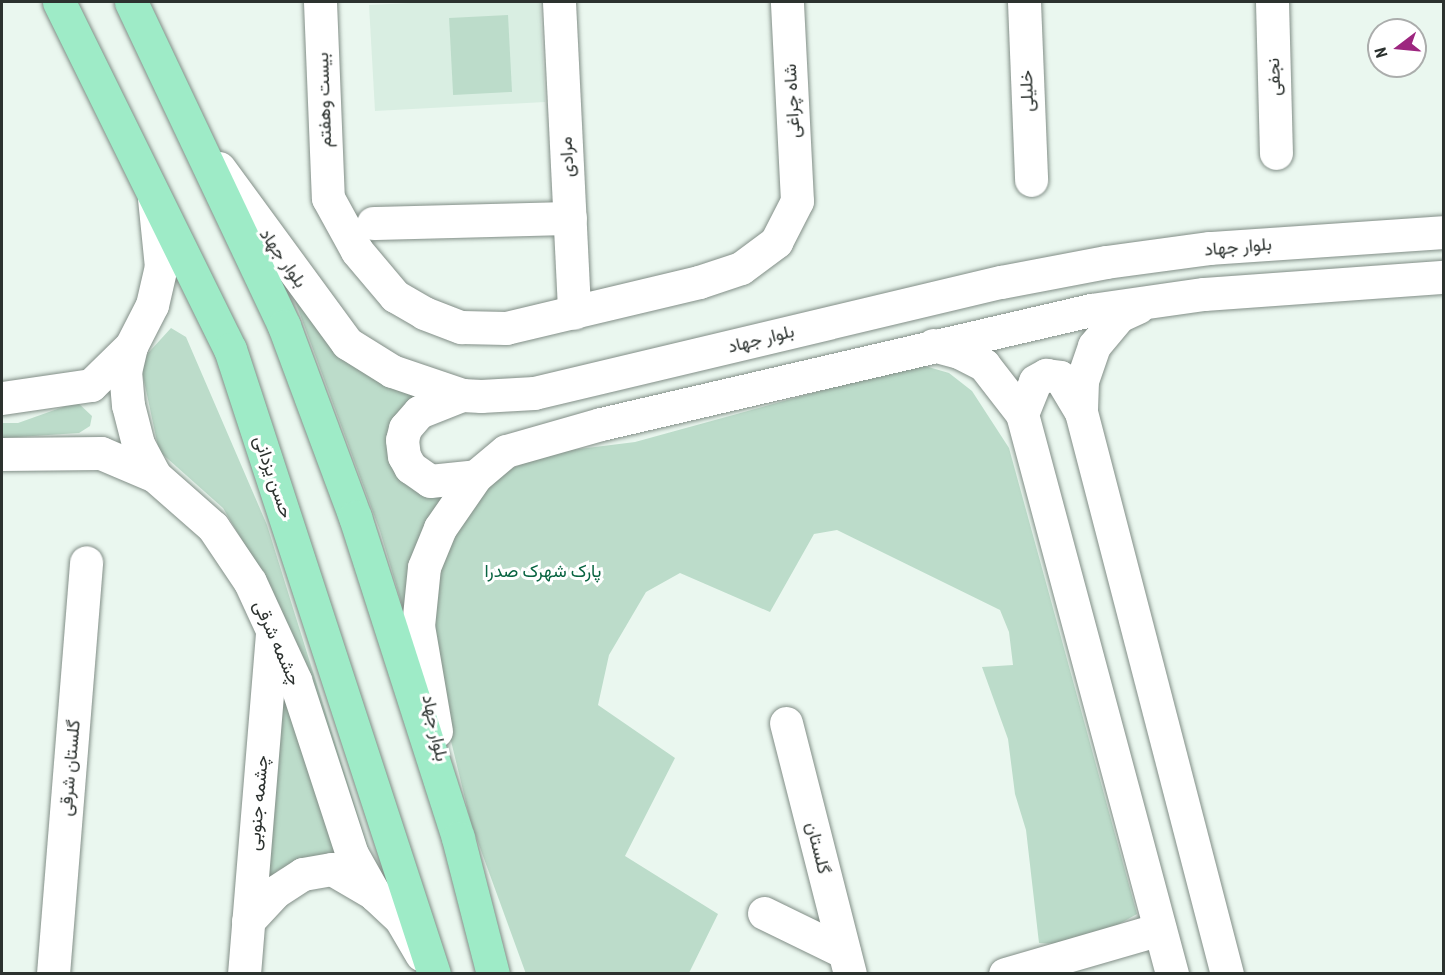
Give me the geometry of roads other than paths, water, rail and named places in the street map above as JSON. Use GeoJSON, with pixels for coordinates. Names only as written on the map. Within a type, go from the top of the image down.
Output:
{"type":"FeatureCollection","features":[{"type":"Feature","properties":{"kind":"main road","name":"حسن یزدانی"},"geometry":{"type":"LineString","coordinates":[[59,2],[230,350],[433,974]]}},
{"type":"Feature","properties":{"kind":"main road"},"geometry":{"type":"LineString","coordinates":[[131,2],[195,133],[288,337],[355,517],[458,838],[493,974]]}},
{"type":"Feature","properties":{"kind":"street","name":"بیست وهفتم"},"geometry":{"type":"LineString","coordinates":[[320,2],[328,198],[357,252],[395,296],[424,313],[460,327],[506,328],[574,313]]}},
{"type":"Feature","properties":{"kind":"street","name":"مرادی"},"geometry":{"type":"LineString","coordinates":[[559,2],[574,313]]}},
{"type":"Feature","properties":{"kind":"street","name":"شاه چراغی"},"geometry":{"type":"LineString","coordinates":[[574,313],[639,299],[741,268],[776,242],[797,201],[787,2]]}},
{"type":"Feature","properties":{"kind":"street","name":"خلیلی"},"geometry":{"type":"LineString","coordinates":[[1024,2],[1031,180]]}},
{"type":"Feature","properties":{"kind":"street","name":"نجفی"},"geometry":{"type":"LineString","coordinates":[[1272,2],[1276,153]]}},
{"type":"Feature","properties":{"kind":"street","name":"بلوار جهاد"},"geometry":{"type":"LineString","coordinates":[[195,133],[347,343],[392,371],[462,395],[534,393],[990,284],[1107,262],[1210,248],[1443,232]]}},
{"type":"Feature","properties":{"kind":"street"},"geometry":{"type":"LineString","coordinates":[[154,198],[161,267],[152,305],[131,346],[125,371],[128,405],[138,444],[155,476]]}},
{"type":"Feature","properties":{"kind":"street"},"geometry":{"type":"LineString","coordinates":[[373,223],[570,218]]}},
{"type":"Feature","properties":{"kind":"street","name":"بلوار جهاد"},"geometry":{"type":"LineString","coordinates":[[458,838],[422,666],[418,604],[424,567],[440,528],[476,477],[506,451],[547,438],[933,345],[1091,310],[1204,294],[1443,277]]}},
{"type":"Feature","properties":{"kind":"street"},"geometry":{"type":"LineString","coordinates":[[1081,412],[1082,381],[1094,346],[1119,316],[1149,302]]}},
{"type":"Feature","properties":{"kind":"street"},"geometry":{"type":"LineString","coordinates":[[933,345],[959,351],[984,365],[1022,414],[1172,974]]}},
{"type":"Feature","properties":{"kind":"street"},"geometry":{"type":"LineString","coordinates":[[2,398],[91,385],[131,346]]}},
{"type":"Feature","properties":{"kind":"street"},"geometry":{"type":"LineString","coordinates":[[1022,414],[1035,381],[1046,375],[1060,377],[1081,412],[1227,974]]}},
{"type":"Feature","properties":{"kind":"street"},"geometry":{"type":"LineString","coordinates":[[91,385],[110,399],[120,422],[114,444],[101,453]]}},
{"type":"Feature","properties":{"kind":"street"},"geometry":{"type":"LineString","coordinates":[[462,395],[418,412],[405,428],[402,440],[404,456],[414,471],[430,482],[476,477]]}},
{"type":"Feature","properties":{"kind":"street","name":"چشمه شرقی"},"geometry":{"type":"LineString","coordinates":[[2,454],[101,453],[155,476],[213,527],[250,582],[295,680],[352,854],[375,895],[400,918],[433,974]]}},
{"type":"Feature","properties":{"kind":"street","name":"گلستان شرقی"},"geometry":{"type":"LineString","coordinates":[[54,974],[86,562]]}},
{"type":"Feature","properties":{"kind":"street","name":"چشمه جنوبی"},"geometry":{"type":"LineString","coordinates":[[244,974],[272,633]]}},
{"type":"Feature","properties":{"kind":"street","name":"گلستان"},"geometry":{"type":"LineString","coordinates":[[786,723],[847,963]]}},
{"type":"Feature","properties":{"kind":"street"},"geometry":{"type":"LineString","coordinates":[[248,921],[275,892],[303,874],[332,869],[375,895]]}},
{"type":"Feature","properties":{"kind":"street"},"geometry":{"type":"LineString","coordinates":[[764,913],[847,963]]}},
{"type":"Feature","properties":{"kind":"street"},"geometry":{"type":"LineString","coordinates":[[1005,974],[1160,929]]}},
{"type":"Feature","properties":{"kind":"park label","name":"پارک شهرک صدرا"},"geometry":{"type":"Point","coordinates":[543,571]}}]}
